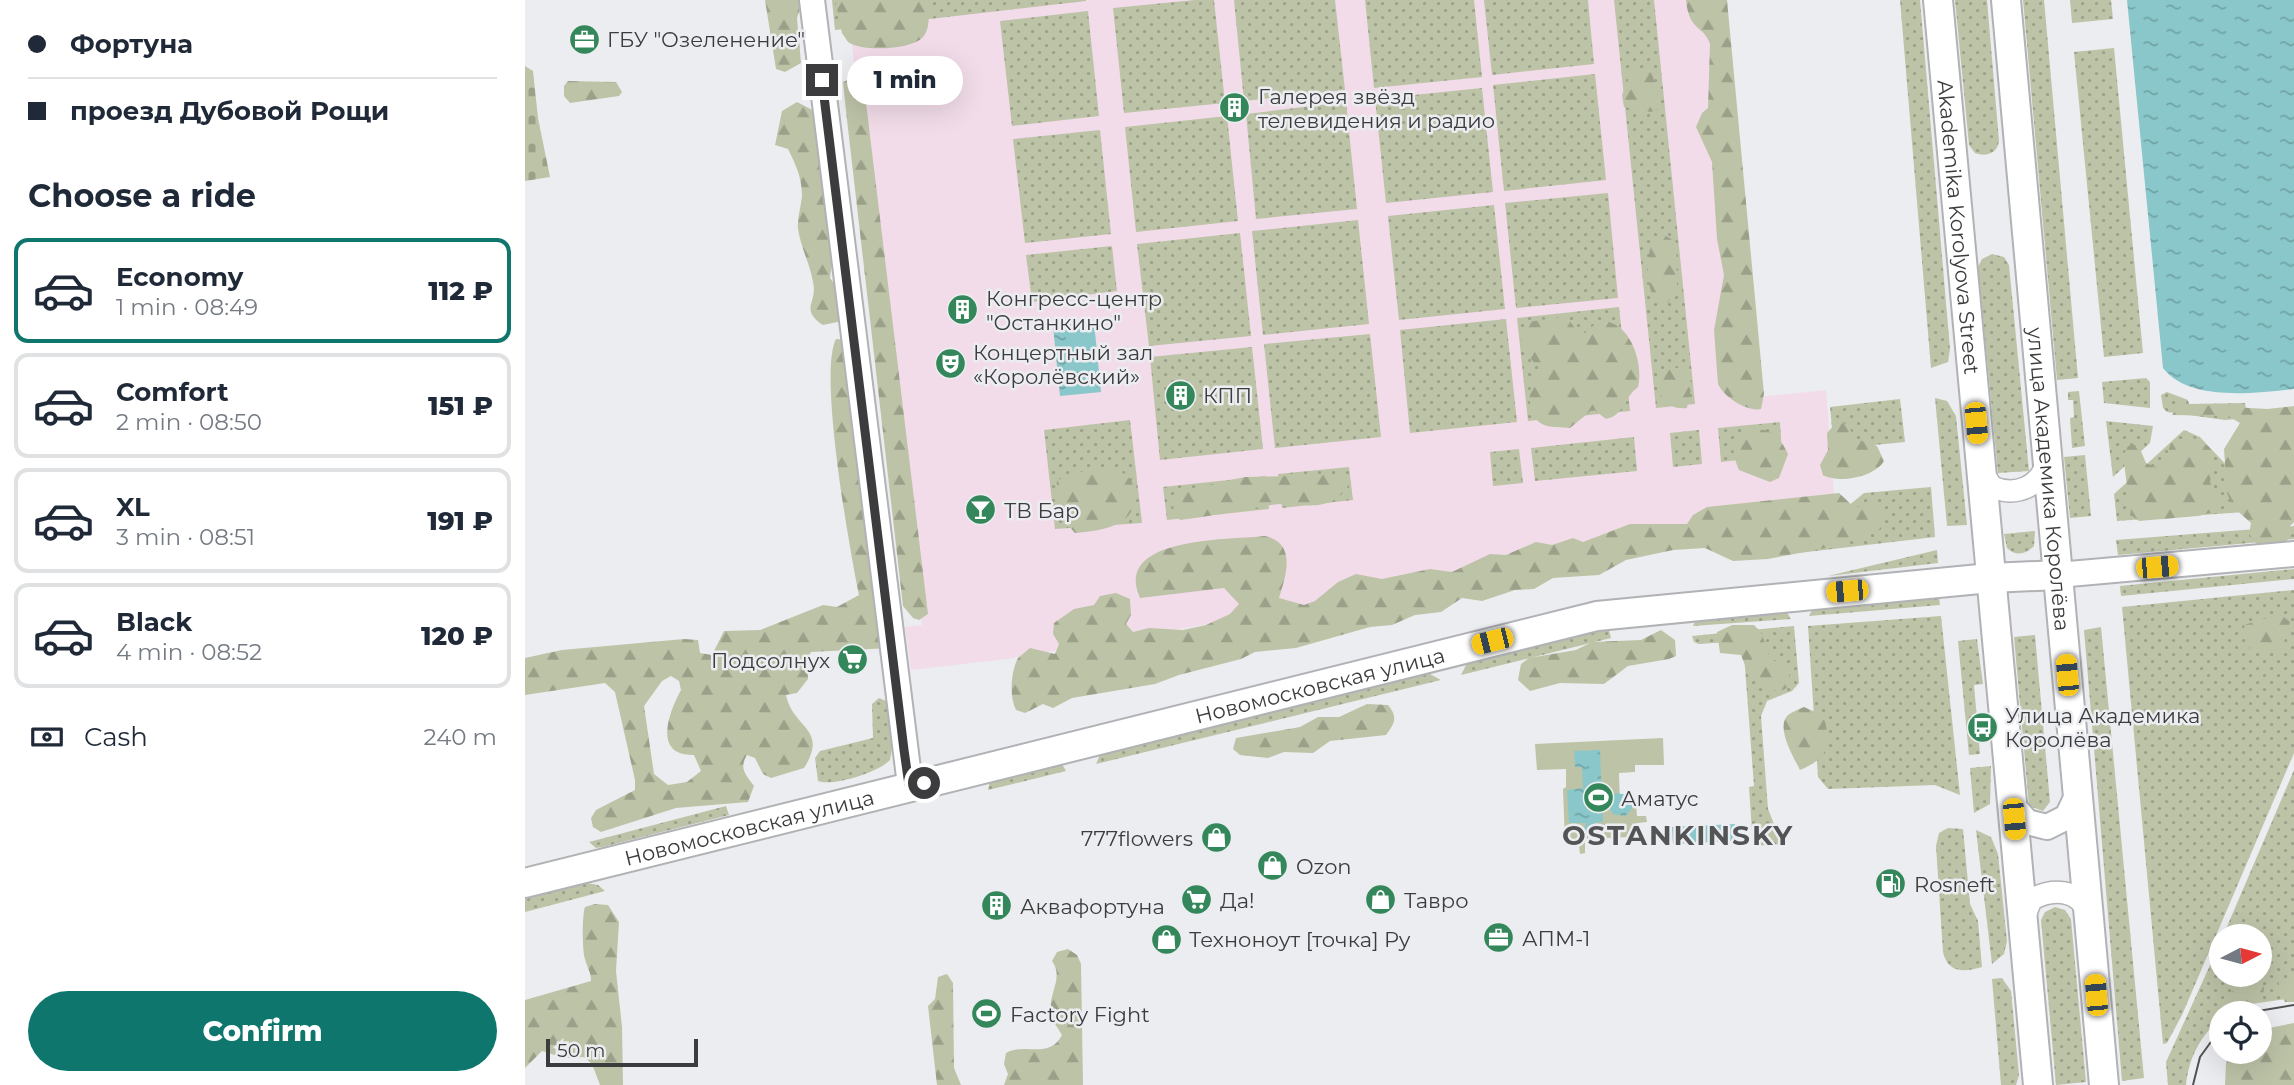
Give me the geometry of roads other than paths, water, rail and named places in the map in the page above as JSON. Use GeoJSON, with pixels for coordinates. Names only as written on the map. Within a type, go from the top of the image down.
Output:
{"type":"FeatureCollection","features":[{"type":"Feature","properties":{"kind":"main road","name":"Akademika Korolyova Street"},"geometry":{"type":"LineString","coordinates":[[1938,0],[1990,578]]}},
{"type":"Feature","properties":{"kind":"main road","name":"улица Академика Королёва"},"geometry":{"type":"LineString","coordinates":[[2006,0],[2104,1085]]}},
{"type":"Feature","properties":{"kind":"main road","name":"Новомосковская улица"},"geometry":{"type":"LineString","coordinates":[[525,883],[909,785],[1597,616],[1990,578],[2058,575]]}},
{"type":"Feature","properties":{"kind":"main road"},"geometry":{"type":"LineString","coordinates":[[1990,578],[2038,1085]]}},
{"type":"Feature","properties":{"kind":"street"},"geometry":{"type":"LineString","coordinates":[[812,0],[909,785]]}},
{"type":"Feature","properties":{"kind":"street"},"geometry":{"type":"LineString","coordinates":[[1980,468],[1992,487],[2015,492],[2036,482],[2044,474],[2047,461]]}},
{"type":"Feature","properties":{"kind":"street","name":"Новомосковская улица"},"geometry":{"type":"LineString","coordinates":[[2058,575],[2294,554]]}},
{"type":"Feature","properties":{"kind":"street"},"geometry":{"type":"LineString","coordinates":[[2012,805],[2027,822],[2047,827],[2067,817],[2077,796]]}},
{"type":"Feature","properties":{"kind":"street"},"geometry":{"type":"LineString","coordinates":[[2023,922],[2031,900],[2052,891],[2076,897],[2086,905],[2088,917]]}},
{"type":"Feature","properties":{"kind":"water"},"geometry":{"type":"Polygon","coordinates":[[[2127,0],[2294,0],[2294,389],[2242,393],[2206,391],[2174,379],[2163,368],[2127,0]]]}},
{"type":"Feature","properties":{"kind":"water"},"geometry":{"type":"Polygon","coordinates":[[[1094,322],[1101,392],[1060,396],[1053,326],[1094,322]]]}},
{"type":"Feature","properties":{"kind":"water"},"geometry":{"type":"Polygon","coordinates":[[[1600,750],[1603,822],[1594,823],[1595,834],[1583,835],[1586,823],[1569,823],[1567,790],[1583,788],[1582,767],[1575,767],[1574,751],[1600,750]]]}},
{"type":"Feature","properties":{"kind":"water"},"geometry":{"type":"Polygon","coordinates":[[[1616,793],[1628,795],[1633,802],[1631,810],[1625,816],[1613,814],[1609,807],[1610,799],[1616,793]]]}},
{"type":"Feature","properties":{"kind":"water"},"geometry":{"type":"Polygon","coordinates":[[[1735,824],[1735,841],[1673,844],[1672,827],[1735,824]]]}},
{"type":"Feature","properties":{"kind":"tram line"},"geometry":{"type":"LineString","coordinates":[[2272,1009],[2294,1005]]}},
{"type":"Feature","properties":{"kind":"tram line"},"geometry":{"type":"LineString","coordinates":[[2193,1085],[2200,1057],[2209,1045]]}},
{"type":"Feature","properties":{"kind":"place","name":"ГБУ \"Озеленение\""},"geometry":{"type":"Point","coordinates":[584,39]}},
{"type":"Feature","properties":{"kind":"place","name":"Галерея звёзд телевидения и радио"},"geometry":{"type":"Point","coordinates":[1235,108]}},
{"type":"Feature","properties":{"kind":"place","name":"Конгресс-центр \"Останкино\""},"geometry":{"type":"Point","coordinates":[963,310]}},
{"type":"Feature","properties":{"kind":"place","name":"Концертный зал «Королёвский»"},"geometry":{"type":"Point","coordinates":[950,364]}},
{"type":"Feature","properties":{"kind":"place","name":"КПП"},"geometry":{"type":"Point","coordinates":[1180,395]}},
{"type":"Feature","properties":{"kind":"place","name":"ТВ Бар"},"geometry":{"type":"Point","coordinates":[981,510]}},
{"type":"Feature","properties":{"kind":"place","name":"Подсолнух"},"geometry":{"type":"Point","coordinates":[853,660]}},
{"type":"Feature","properties":{"kind":"place","name":"Улица Академика Королёва"},"geometry":{"type":"Point","coordinates":[1982,727]}},
{"type":"Feature","properties":{"kind":"place","name":"Аматус"},"geometry":{"type":"Point","coordinates":[1598,798]}},
{"type":"Feature","properties":{"kind":"place","name":"777flowers"},"geometry":{"type":"Point","coordinates":[1216,838]}},
{"type":"Feature","properties":{"kind":"place","name":"Ozon"},"geometry":{"type":"Point","coordinates":[1273,866]}},
{"type":"Feature","properties":{"kind":"place","name":"Rosneft"},"geometry":{"type":"Point","coordinates":[1891,884]}},
{"type":"Feature","properties":{"kind":"place","name":"Да!"},"geometry":{"type":"Point","coordinates":[1197,900]}},
{"type":"Feature","properties":{"kind":"place","name":"Тавро"},"geometry":{"type":"Point","coordinates":[1381,900]}},
{"type":"Feature","properties":{"kind":"place","name":"Аквафортуна"},"geometry":{"type":"Point","coordinates":[997,906]}},
{"type":"Feature","properties":{"kind":"place","name":"АПМ-1"},"geometry":{"type":"Point","coordinates":[1499,938]}},
{"type":"Feature","properties":{"kind":"place","name":"Техноноут [точка] Ру"},"geometry":{"type":"Point","coordinates":[1166,939]}},
{"type":"Feature","properties":{"kind":"place","name":"Factory Fight"},"geometry":{"type":"Point","coordinates":[987,1014]}},
{"type":"Feature","properties":{"kind":"district","name":"OSTANKINSKY"},"geometry":{"type":"Point","coordinates":[1678,835]}}]}
